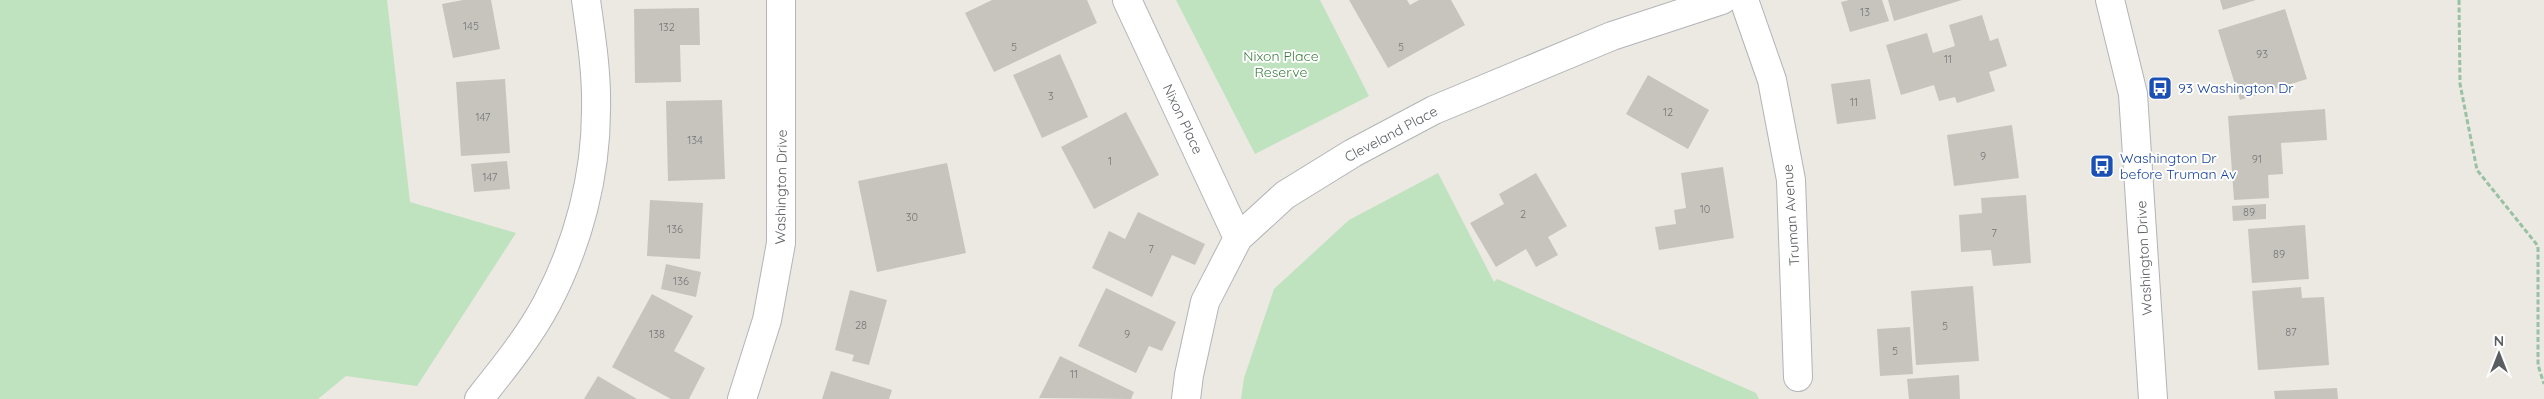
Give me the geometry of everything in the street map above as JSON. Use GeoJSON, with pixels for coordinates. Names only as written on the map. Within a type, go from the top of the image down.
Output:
{"type":"FeatureCollection","features":[{"type":"Feature","properties":{"kind":"street"},"geometry":{"type":"LineString","coordinates":[[479,399],[502,370],[546,304],[567,259],[585,203],[594,155],[596,110],[595,66],[586,0]]}},
{"type":"Feature","properties":{"kind":"street","name":"Washington Drive"},"geometry":{"type":"LineString","coordinates":[[742,399],[767,320],[781,243],[781,0]]}},
{"type":"Feature","properties":{"kind":"street","name":"Nixon Place"},"geometry":{"type":"LineString","coordinates":[[1127,0],[1238,238]]}},
{"type":"Feature","properties":{"kind":"street","name":"Cleveland Place"},"geometry":{"type":"LineString","coordinates":[[1186,399],[1189,375],[1205,302],[1238,238],[1285,195],[1353,153],[1434,110],[1612,36],[1722,0]]}},
{"type":"Feature","properties":{"kind":"street","name":"Truman Avenue"},"geometry":{"type":"LineString","coordinates":[[1744,0],[1772,80],[1791,180],[1798,377]]}},
{"type":"Feature","properties":{"kind":"street","name":"Washington Drive"},"geometry":{"type":"LineString","coordinates":[[2110,0],[2134,94],[2153,399]]}},
{"type":"Feature","properties":{"kind":"path"},"geometry":{"type":"LineString","coordinates":[[2459,0],[2460,84],[2477,170],[2538,246],[2538,366],[2544,384]]}},
{"type":"Feature","properties":{"kind":"green space"},"geometry":{"type":"Polygon","coordinates":[[[0,0],[387,0],[410,202],[516,233],[417,386],[346,376],[318,399],[0,399],[0,0]]]}},
{"type":"Feature","properties":{"kind":"green space","name":"Nixon Place Reserve"},"geometry":{"type":"Polygon","coordinates":[[[1176,0],[1320,0],[1369,96],[1255,154],[1176,0]]]}},
{"type":"Feature","properties":{"kind":"green space"},"geometry":{"type":"Polygon","coordinates":[[[1438,173],[1494,282],[1497,279],[1756,393],[1759,399],[1241,399],[1244,378],[1274,289],[1349,220],[1438,173]]]}},
{"type":"Feature","properties":{"kind":"building"},"geometry":{"type":"Polygon","coordinates":[[[463,0],[491,0],[500,49],[453,58],[442,4],[463,0]]]}},
{"type":"Feature","properties":{"kind":"building"},"geometry":{"type":"Polygon","coordinates":[[[992,0],[1087,0],[1097,23],[994,72],[965,13],[992,0]]]}},
{"type":"Feature","properties":{"kind":"building"},"geometry":{"type":"Polygon","coordinates":[[[1349,0],[1407,0],[1410,5],[1419,0],[1451,0],[1465,25],[1388,68],[1349,0]]]}},
{"type":"Feature","properties":{"kind":"building"},"geometry":{"type":"Polygon","coordinates":[[[1849,0],[1882,0],[1889,21],[1850,32],[1841,2],[1849,0]]]}},
{"type":"Feature","properties":{"kind":"building"},"geometry":{"type":"Polygon","coordinates":[[[1888,0],[1962,0],[1894,21],[1888,0]]]}},
{"type":"Feature","properties":{"kind":"building"},"geometry":{"type":"Polygon","coordinates":[[[2220,0],[2256,0],[2223,10],[2220,0]]]}},
{"type":"Feature","properties":{"kind":"building"},"geometry":{"type":"Polygon","coordinates":[[[699,8],[700,45],[680,45],[681,82],[635,83],[634,9],[699,8]]]}},
{"type":"Feature","properties":{"kind":"building"},"geometry":{"type":"Polygon","coordinates":[[[2285,9],[2307,79],[2240,100],[2218,30],[2285,9]]]}},
{"type":"Feature","properties":{"kind":"building"},"geometry":{"type":"Polygon","coordinates":[[[1982,15],[1990,41],[1998,38],[2007,66],[1989,72],[1995,91],[1957,103],[1955,97],[1939,101],[1934,85],[1901,95],[1886,45],[1927,33],[1933,53],[1955,46],[1949,25],[1982,15]]]}},
{"type":"Feature","properties":{"kind":"building"},"geometry":{"type":"Polygon","coordinates":[[[1060,54],[1088,117],[1042,138],[1013,75],[1060,54]]]}},
{"type":"Feature","properties":{"kind":"building"},"geometry":{"type":"Polygon","coordinates":[[[1648,75],[1709,110],[1688,149],[1626,114],[1648,75]]]}},
{"type":"Feature","properties":{"kind":"building"},"geometry":{"type":"Polygon","coordinates":[[[505,79],[510,153],[461,156],[456,82],[505,79]]]}},
{"type":"Feature","properties":{"kind":"building"},"geometry":{"type":"Polygon","coordinates":[[[1870,79],[1876,119],[1837,124],[1831,84],[1870,79]]]}},
{"type":"Feature","properties":{"kind":"building"},"geometry":{"type":"Polygon","coordinates":[[[722,100],[725,179],[668,181],[666,101],[722,100]]]}},
{"type":"Feature","properties":{"kind":"building"},"geometry":{"type":"Polygon","coordinates":[[[2325,109],[2327,140],[2281,143],[2283,174],[2268,175],[2269,198],[2234,200],[2228,116],[2325,109]]]}},
{"type":"Feature","properties":{"kind":"building"},"geometry":{"type":"Polygon","coordinates":[[[1126,112],[1159,175],[1094,209],[1061,147],[1126,112]]]}},
{"type":"Feature","properties":{"kind":"building"},"geometry":{"type":"Polygon","coordinates":[[[2012,125],[2019,178],[1954,186],[1947,135],[2012,125]]]}},
{"type":"Feature","properties":{"kind":"building"},"geometry":{"type":"Polygon","coordinates":[[[507,161],[510,189],[474,192],[471,164],[507,161]]]}},
{"type":"Feature","properties":{"kind":"building"},"geometry":{"type":"Polygon","coordinates":[[[947,163],[966,253],[877,272],[858,181],[947,163]]]}},
{"type":"Feature","properties":{"kind":"building"},"geometry":{"type":"Polygon","coordinates":[[[1723,167],[1734,238],[1659,250],[1655,227],[1676,224],[1674,210],[1686,208],[1681,173],[1723,167]]]}},
{"type":"Feature","properties":{"kind":"building"},"geometry":{"type":"Polygon","coordinates":[[[1536,173],[1567,226],[1548,237],[1558,255],[1536,267],[1526,249],[1496,267],[1470,223],[1504,204],[1499,194],[1536,173]]]}},
{"type":"Feature","properties":{"kind":"building"},"geometry":{"type":"Polygon","coordinates":[[[2026,195],[2031,263],[1993,266],[1991,250],[1961,252],[1959,215],[1982,213],[1981,198],[2026,195]]]}},
{"type":"Feature","properties":{"kind":"building"},"geometry":{"type":"Polygon","coordinates":[[[650,200],[703,203],[700,259],[647,256],[650,200]]]}},
{"type":"Feature","properties":{"kind":"building"},"geometry":{"type":"Polygon","coordinates":[[[2266,204],[2266,219],[2233,221],[2232,206],[2266,204]]]}},
{"type":"Feature","properties":{"kind":"building"},"geometry":{"type":"Polygon","coordinates":[[[1138,212],[1205,244],[1195,265],[1172,255],[1152,297],[1092,268],[1109,231],[1125,239],[1138,212]]]}},
{"type":"Feature","properties":{"kind":"building"},"geometry":{"type":"Polygon","coordinates":[[[2305,225],[2309,279],[2252,283],[2248,229],[2305,225]]]}},
{"type":"Feature","properties":{"kind":"building"},"geometry":{"type":"Polygon","coordinates":[[[666,264],[701,272],[696,297],[661,289],[666,264]]]}},
{"type":"Feature","properties":{"kind":"building"},"geometry":{"type":"Polygon","coordinates":[[[1973,286],[1979,361],[1916,365],[1911,291],[1973,286]]]}},
{"type":"Feature","properties":{"kind":"building"},"geometry":{"type":"Polygon","coordinates":[[[2301,287],[2302,298],[2324,297],[2329,365],[2258,370],[2252,291],[2301,287]]]}},
{"type":"Feature","properties":{"kind":"building"},"geometry":{"type":"Polygon","coordinates":[[[1106,288],[1176,322],[1162,351],[1149,346],[1136,373],[1078,346],[1106,288]]]}},
{"type":"Feature","properties":{"kind":"building"},"geometry":{"type":"Polygon","coordinates":[[[850,290],[887,300],[869,365],[852,361],[854,355],[835,350],[850,290]]]}},
{"type":"Feature","properties":{"kind":"building"},"geometry":{"type":"Polygon","coordinates":[[[652,294],[693,316],[674,351],[705,368],[689,399],[671,399],[612,367],[652,294]]]}},
{"type":"Feature","properties":{"kind":"building"},"geometry":{"type":"Polygon","coordinates":[[[1910,327],[1913,374],[1880,376],[1877,329],[1910,327]]]}},
{"type":"Feature","properties":{"kind":"building"},"geometry":{"type":"Polygon","coordinates":[[[1060,356],[1134,392],[1131,399],[1039,398],[1060,356]]]}},
{"type":"Feature","properties":{"kind":"building"},"geometry":{"type":"Polygon","coordinates":[[[831,371],[892,390],[889,399],[822,399],[831,371]]]}},
{"type":"Feature","properties":{"kind":"building"},"geometry":{"type":"Polygon","coordinates":[[[1959,375],[1960,399],[1909,399],[1907,379],[1959,375]]]}},
{"type":"Feature","properties":{"kind":"building"},"geometry":{"type":"Polygon","coordinates":[[[598,376],[637,399],[584,399],[598,376]]]}},
{"type":"Feature","properties":{"kind":"building"},"geometry":{"type":"Polygon","coordinates":[[[2337,388],[2338,399],[2275,399],[2274,391],[2337,388]]]}},
{"type":"Feature","properties":{"kind":"place","name":"93 Washington Dr"},"geometry":{"type":"Point","coordinates":[2160,88]}},
{"type":"Feature","properties":{"kind":"place","name":"Washington Dr before Truman Av"},"geometry":{"type":"Point","coordinates":[2102,166]}}]}
